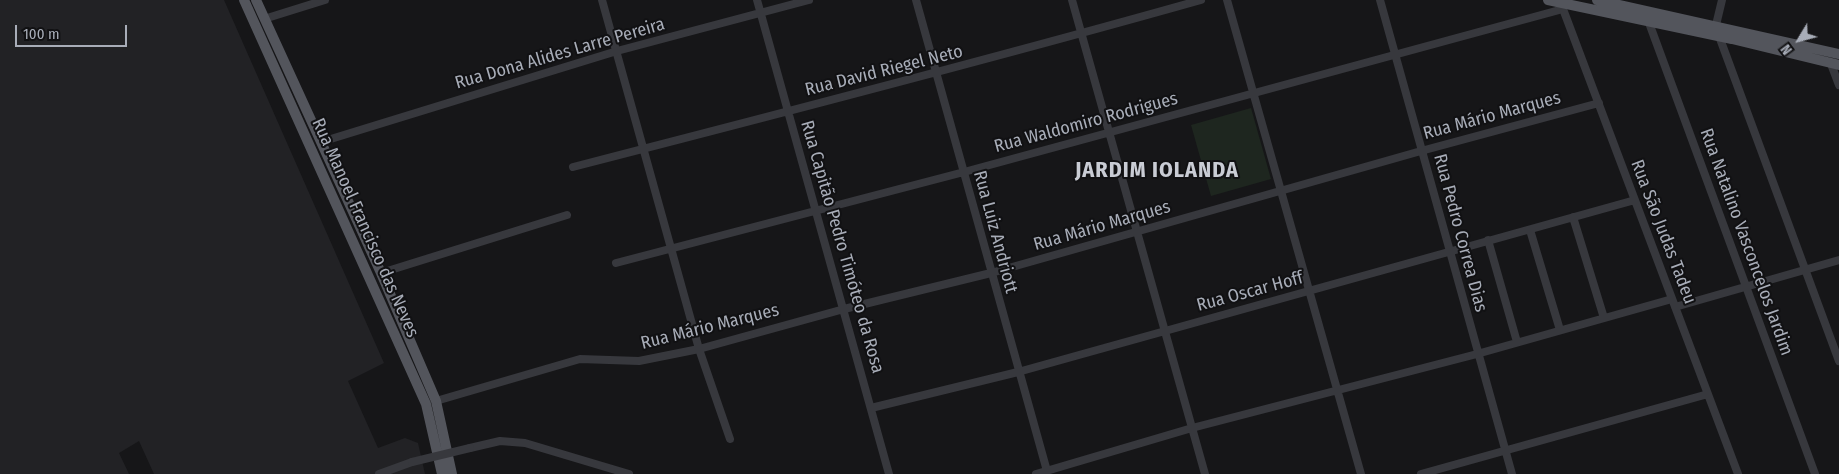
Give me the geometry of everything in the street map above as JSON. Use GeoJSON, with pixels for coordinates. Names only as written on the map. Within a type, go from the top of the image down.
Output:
{"type":"FeatureCollection","features":[{"type":"Feature","properties":{"kind":"main road","name":"Rua Manoel Francisco das Neves"},"geometry":{"type":"LineString","coordinates":[[244,0],[426,404],[442,474]]}},
{"type":"Feature","properties":{"kind":"main road","name":"Rua Manoel Francisco das Neves"},"geometry":{"type":"LineString","coordinates":[[256,0],[381,273],[436,401],[452,474]]}},
{"type":"Feature","properties":{"kind":"main road"},"geometry":{"type":"LineString","coordinates":[[1548,0],[1648,20],[1835,64]]}},
{"type":"Feature","properties":{"kind":"main road"},"geometry":{"type":"LineString","coordinates":[[1597,0],[1839,54]]}},
{"type":"Feature","properties":{"kind":"street"},"geometry":{"type":"LineString","coordinates":[[264,19],[325,0]]}},
{"type":"Feature","properties":{"kind":"street"},"geometry":{"type":"LineString","coordinates":[[602,0],[645,149],[699,349],[730,439]]}},
{"type":"Feature","properties":{"kind":"street","name":"Rua Capitão Pedro Timóteo da Rosa"},"geometry":{"type":"LineString","coordinates":[[757,0],[890,474]]}},
{"type":"Feature","properties":{"kind":"street","name":"Rua Dona Alides Larre Pereira"},"geometry":{"type":"LineString","coordinates":[[321,142],[617,51],[809,0]]}},
{"type":"Feature","properties":{"kind":"street","name":"Rua Luiz Andriott"},"geometry":{"type":"LineString","coordinates":[[916,0],[1047,471]]}},
{"type":"Feature","properties":{"kind":"street"},"geometry":{"type":"LineString","coordinates":[[1072,0],[1205,474]]}},
{"type":"Feature","properties":{"kind":"street","name":"Rua David Riegel Neto"},"geometry":{"type":"LineString","coordinates":[[573,167],[787,110],[937,74],[1201,0]]}},
{"type":"Feature","properties":{"kind":"street"},"geometry":{"type":"LineString","coordinates":[[1227,0],[1361,474]]}},
{"type":"Feature","properties":{"kind":"street","name":"Rua Pedro Correa Dias"},"geometry":{"type":"LineString","coordinates":[[1380,0],[1451,252],[1477,354],[1512,474]]}},
{"type":"Feature","properties":{"kind":"street"},"geometry":{"type":"LineString","coordinates":[[1716,26],[1722,0]]}},
{"type":"Feature","properties":{"kind":"street","name":"Rua Waldomiro Rodrigues"},"geometry":{"type":"LineString","coordinates":[[616,263],[964,172],[1396,54],[1565,4]]}},
{"type":"Feature","properties":{"kind":"street","name":"Rua São Judas Tadeu"},"geometry":{"type":"LineString","coordinates":[[1565,4],[1599,103],[1738,474]]}},
{"type":"Feature","properties":{"kind":"street","name":"Rua Natalino Vasconcelos Jardim"},"geometry":{"type":"LineString","coordinates":[[1648,20],[1815,474]]}},
{"type":"Feature","properties":{"kind":"street"},"geometry":{"type":"LineString","coordinates":[[1719,36],[1839,361]]}},
{"type":"Feature","properties":{"kind":"street"},"geometry":{"type":"LineString","coordinates":[[1835,64],[1839,85]]}},
{"type":"Feature","properties":{"kind":"street","name":"Rua Mário Marques"},"geometry":{"type":"LineString","coordinates":[[436,401],[580,359],[639,361],[699,349],[844,308],[991,273],[1421,151],[1599,103]]}},
{"type":"Feature","properties":{"kind":"street","name":"Rua Oscar Hoff"},"geometry":{"type":"LineString","coordinates":[[871,408],[1018,372],[1635,200]]}},
{"type":"Feature","properties":{"kind":"street"},"geometry":{"type":"LineString","coordinates":[[381,273],[567,215]]}},
{"type":"Feature","properties":{"kind":"street"},"geometry":{"type":"LineString","coordinates":[[1573,217],[1604,318]]}},
{"type":"Feature","properties":{"kind":"street"},"geometry":{"type":"LineString","coordinates":[[1530,230],[1560,330]]}},
{"type":"Feature","properties":{"kind":"street"},"geometry":{"type":"LineString","coordinates":[[1488,240],[1517,342]]}},
{"type":"Feature","properties":{"kind":"street"},"geometry":{"type":"LineString","coordinates":[[1036,474],[1192,428],[1477,354],[1604,318],[1747,286],[1839,260]]}},
{"type":"Feature","properties":{"kind":"street"},"geometry":{"type":"LineString","coordinates":[[1421,474],[1708,394]]}},
{"type":"Feature","properties":{"kind":"street"},"geometry":{"type":"LineString","coordinates":[[379,474],[412,462],[500,441],[525,443],[629,474]]}},
{"type":"Feature","properties":{"kind":"shaded area"},"geometry":{"type":"Polygon","coordinates":[[[0,0],[224,0],[384,363],[348,381],[378,448],[405,438],[418,443],[425,474],[154,474],[139,441],[119,453],[129,474],[0,474],[0,0]]]}},
{"type":"Feature","properties":{"kind":"shaded area"},"geometry":{"type":"Polygon","coordinates":[[[1251,108],[1271,179],[1211,196],[1191,125],[1251,108]]]}},
{"type":"Feature","properties":{"kind":"district","name":"JARDIM IOLANDA"},"geometry":{"type":"Point","coordinates":[1157,171]}}]}
